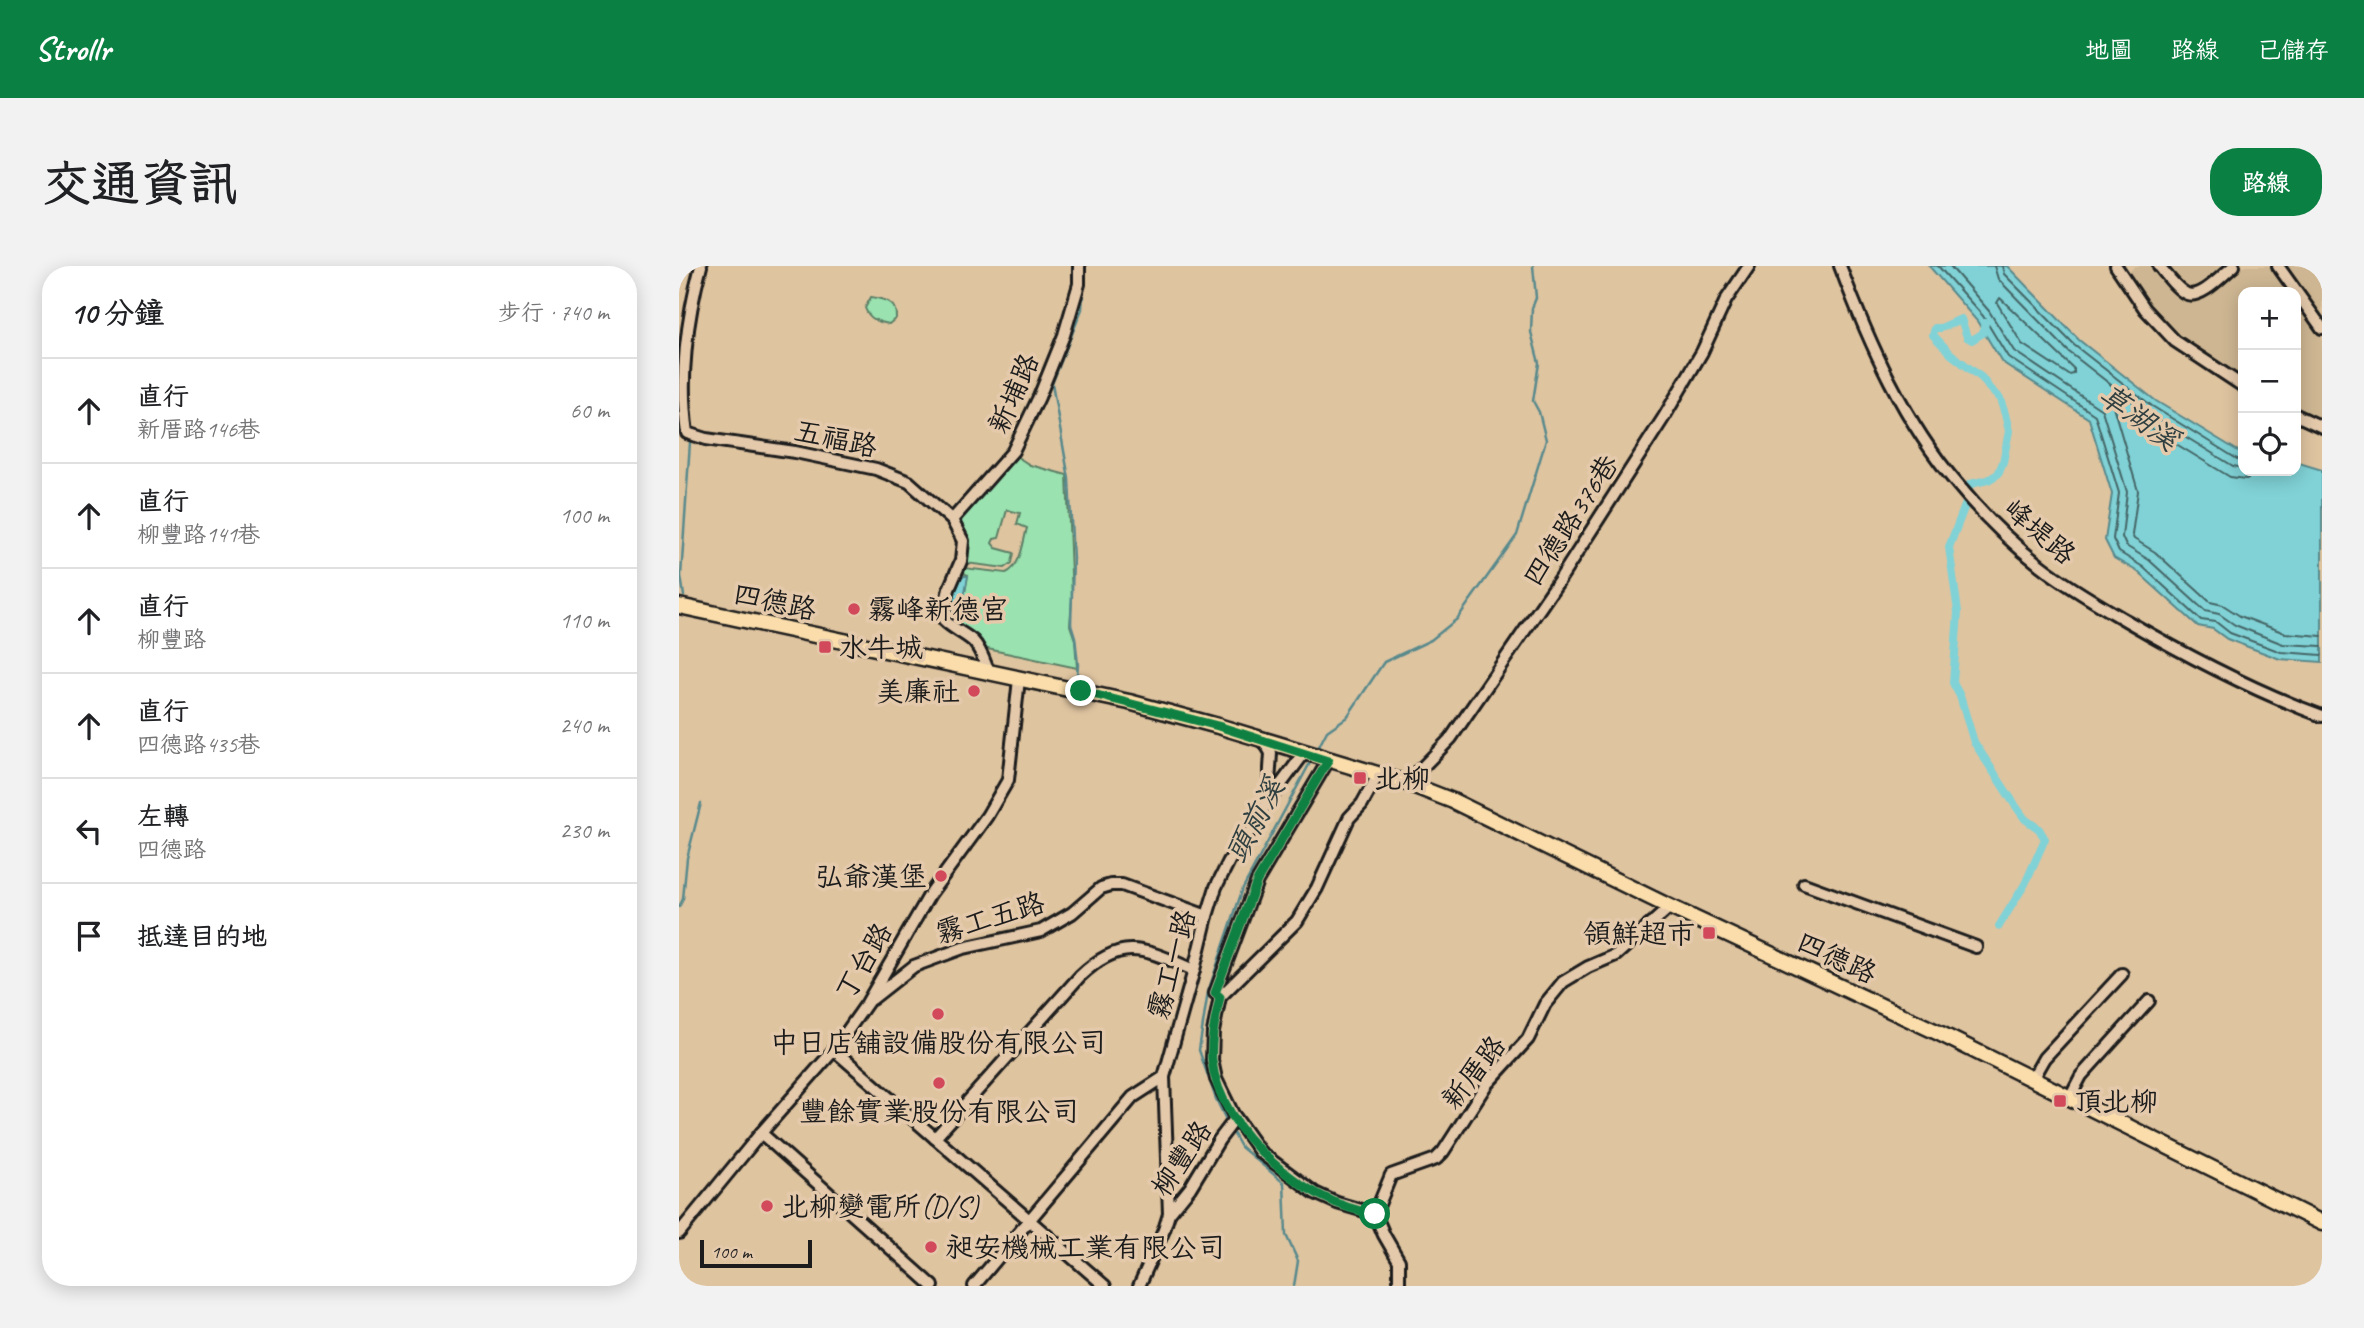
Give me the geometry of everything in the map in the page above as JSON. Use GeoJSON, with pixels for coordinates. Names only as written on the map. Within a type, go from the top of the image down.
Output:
{"type":"FeatureCollection","features":[{"type":"Feature","properties":{"kind":"main road","name":"四德路"},"geometry":{"type":"LineString","coordinates":[[679,606],[1129,702],[1407,783],[1453,801],[2070,1097],[2322,1223]]}},
{"type":"Feature","properties":{"kind":"street","name":"五福路"},"geometry":{"type":"LineString","coordinates":[[701,266],[681,347],[683,419],[687,433],[706,439],[795,452],[885,471],[909,482],[952,520]]}},
{"type":"Feature","properties":{"kind":"street","name":"新埔路"},"geometry":{"type":"LineString","coordinates":[[952,520],[1013,452],[1064,335],[1079,284],[1079,266]]}},
{"type":"Feature","properties":{"kind":"street","name":"四德路376巷"},"geometry":{"type":"LineString","coordinates":[[1407,783],[1451,738],[1562,576],[1664,417],[1702,352],[1726,300],[1749,266]]}},
{"type":"Feature","properties":{"kind":"street","name":"峰堤路"},"geometry":{"type":"LineString","coordinates":[[1840,266],[1877,356],[1916,427],[1957,484],[1998,528],[2042,567],[2161,641],[2249,685],[2322,716]]}},
{"type":"Feature","properties":{"kind":"street"},"geometry":{"type":"LineString","coordinates":[[2116,266],[2145,309],[2175,341],[2238,383]]}},
{"type":"Feature","properties":{"kind":"street"},"geometry":{"type":"LineString","coordinates":[[2158,266],[2187,294],[2194,294],[2202,291],[2234,266]]}},
{"type":"Feature","properties":{"kind":"street"},"geometry":{"type":"LineString","coordinates":[[2278,266],[2322,328]]}},
{"type":"Feature","properties":{"kind":"street"},"geometry":{"type":"LineString","coordinates":[[2301,417],[2322,427]]}},
{"type":"Feature","properties":{"kind":"street"},"geometry":{"type":"LineString","coordinates":[[952,520],[963,541],[961,561],[949,589],[944,620],[978,646],[989,673]]}},
{"type":"Feature","properties":{"kind":"street","name":"丁台路"},"geometry":{"type":"LineString","coordinates":[[679,1233],[834,1050],[867,1003],[930,894],[986,816],[1008,780],[1019,679]]}},
{"type":"Feature","properties":{"kind":"street"},"geometry":{"type":"LineString","coordinates":[[1264,741],[1271,752],[1267,803]]}},
{"type":"Feature","properties":{"kind":"street","name":"霧工一路"},"geometry":{"type":"LineString","coordinates":[[1169,1214],[1164,1077],[1216,887],[1229,861],[1267,803],[1316,756]]}},
{"type":"Feature","properties":{"kind":"street","name":"柳豐路"},"geometry":{"type":"LineString","coordinates":[[1139,1286],[1169,1214],[1190,1188],[1235,1119],[1216,1079],[1212,1060],[1213,1032],[1220,997],[1215,993],[1257,881],[1316,756]]}},
{"type":"Feature","properties":{"kind":"street"},"geometry":{"type":"LineString","coordinates":[[1220,997],[1297,921],[1317,888],[1349,818],[1362,804],[1378,775]]}},
{"type":"Feature","properties":{"kind":"street"},"geometry":{"type":"LineString","coordinates":[[1804,884],[1976,947]]}},
{"type":"Feature","properties":{"kind":"street","name":"霧工五路"},"geometry":{"type":"LineString","coordinates":[[867,1003],[914,966],[963,948],[1041,930],[1072,913],[1101,888],[1111,885],[1122,885],[1207,916]]}},
{"type":"Feature","properties":{"kind":"street","name":"新厝路"},"geometry":{"type":"LineString","coordinates":[[1375,1214],[1391,1175],[1436,1159],[1443,1152],[1486,1085],[1528,1039],[1545,1004],[1563,982],[1616,955],[1670,906]]}},
{"type":"Feature","properties":{"kind":"street"},"geometry":{"type":"LineString","coordinates":[[935,1138],[1080,976],[1104,956],[1128,949],[1149,952],[1194,970]]}},
{"type":"Feature","properties":{"kind":"street"},"geometry":{"type":"LineString","coordinates":[[2032,1079],[2044,1058],[2122,974]]}},
{"type":"Feature","properties":{"kind":"street"},"geometry":{"type":"LineString","coordinates":[[2070,1097],[2081,1076],[2149,1001]]}},
{"type":"Feature","properties":{"kind":"street"},"geometry":{"type":"LineString","coordinates":[[834,1050],[1105,1286]]}},
{"type":"Feature","properties":{"kind":"street"},"geometry":{"type":"LineString","coordinates":[[974,1286],[1133,1097],[1164,1077]]}},
{"type":"Feature","properties":{"kind":"street"},"geometry":{"type":"LineString","coordinates":[[1235,1119],[1260,1152],[1315,1192],[1337,1203],[1375,1214],[1399,1261],[1399,1286]]}},
{"type":"Feature","properties":{"kind":"street"},"geometry":{"type":"LineString","coordinates":[[761,1133],[933,1286]]}},
{"type":"Feature","properties":{"kind":"shaded area"},"geometry":{"type":"Polygon","coordinates":[[[2135,266],[2322,266],[2322,421],[2301,410],[2301,287],[2238,287],[2238,378],[2225,372],[2167,324],[2126,275],[2135,266]]]}},
{"type":"Feature","properties":{"kind":"green space"},"geometry":{"type":"Polygon","coordinates":[[[871,297],[885,300],[892,305],[896,318],[889,324],[871,317],[865,308],[871,297]]]}},
{"type":"Feature","properties":{"kind":"green space"},"geometry":{"type":"Polygon","coordinates":[[[1016,456],[1030,465],[1067,475],[1072,598],[1070,625],[1075,640],[1077,668],[983,648],[958,630],[968,575],[963,573],[964,568],[1006,573],[1015,565],[1021,554],[1027,528],[1017,524],[1020,513],[1007,510],[999,538],[992,543],[996,548],[1014,553],[1012,563],[1005,568],[965,563],[969,538],[961,523],[962,516],[1016,456]]]}},
{"type":"Feature","properties":{"kind":"water","name":"草湖溪"},"geometry":{"type":"Polygon","coordinates":[[[1929,266],[2007,266],[2079,340],[2156,401],[2238,451],[2238,476],[2301,476],[2301,464],[2322,470],[2322,662],[2280,659],[2227,639],[2213,629],[2198,626],[2138,572],[2114,558],[2105,540],[2112,494],[2089,419],[2002,362],[1977,321],[1929,266]]]}},
{"type":"Feature","properties":{"kind":"water"},"geometry":{"type":"Polygon","coordinates":[[[961,576],[968,576],[958,630],[951,618],[949,603],[953,588],[961,576]]]}},
{"type":"Feature","properties":{"kind":"waterway"},"geometry":{"type":"LineString","coordinates":[[695,315],[707,266]]}},
{"type":"Feature","properties":{"kind":"waterway"},"geometry":{"type":"LineString","coordinates":[[1076,683],[1078,665],[1071,624],[1073,560],[1069,479],[1052,384],[1082,309],[1085,266]]}},
{"type":"Feature","properties":{"kind":"waterway","name":"頭前溪"},"geometry":{"type":"LineString","coordinates":[[1316,752],[1327,731],[1347,717],[1384,662],[1431,640],[1457,619],[1517,535],[1546,440],[1539,412],[1533,401],[1539,363],[1531,332],[1532,308],[1536,298],[1533,266]]}},
{"type":"Feature","properties":{"kind":"waterway"},"geometry":{"type":"LineString","coordinates":[[1969,488],[1970,484],[1988,480],[1998,474],[2009,431],[2000,399],[1982,378],[1951,354],[1933,335],[1935,328],[1961,319],[1967,337],[1972,340],[1983,333],[1985,323]]}},
{"type":"Feature","properties":{"kind":"waterway"},"geometry":{"type":"LineString","coordinates":[[684,596],[681,576],[690,442]]}},
{"type":"Feature","properties":{"kind":"waterway"},"geometry":{"type":"LineString","coordinates":[[1966,503],[1949,547],[1958,612],[1953,683],[1960,696],[1974,742],[2025,819],[2039,829],[2045,839],[2025,884],[1999,926]]}},
{"type":"Feature","properties":{"kind":"waterway","name":"頭前溪"},"geometry":{"type":"LineString","coordinates":[[1228,1124],[1199,1050],[1208,992],[1243,888],[1311,761]]}},
{"type":"Feature","properties":{"kind":"waterway"},"geometry":{"type":"LineString","coordinates":[[679,907],[683,899],[687,858],[701,803]]}},
{"type":"Feature","properties":{"kind":"waterway","name":"頭前溪"},"geometry":{"type":"LineString","coordinates":[[1231,1129],[1241,1147],[1284,1183],[1286,1235],[1298,1261],[1294,1286]]}},
{"type":"Feature","properties":{"kind":"place","name":"霧峰新德宮"},"geometry":{"type":"Point","coordinates":[854,609]}},
{"type":"Feature","properties":{"kind":"place","name":"水牛城"},"geometry":{"type":"Point","coordinates":[825,647]}},
{"type":"Feature","properties":{"kind":"place","name":"美廉社"},"geometry":{"type":"Point","coordinates":[974,691]}},
{"type":"Feature","properties":{"kind":"place","name":"北柳"},"geometry":{"type":"Point","coordinates":[1360,778]}},
{"type":"Feature","properties":{"kind":"place","name":"弘爺漢堡"},"geometry":{"type":"Point","coordinates":[941,876]}},
{"type":"Feature","properties":{"kind":"place","name":"領鮮超市"},"geometry":{"type":"Point","coordinates":[1709,933]}},
{"type":"Feature","properties":{"kind":"place","name":"中日店舖設備股份有限公司"},"geometry":{"type":"Point","coordinates":[938,1014]}},
{"type":"Feature","properties":{"kind":"place","name":"豐餘實業股份有限公司"},"geometry":{"type":"Point","coordinates":[939,1083]}},
{"type":"Feature","properties":{"kind":"place","name":"頂北柳"},"geometry":{"type":"Point","coordinates":[2060,1101]}},
{"type":"Feature","properties":{"kind":"place","name":"北柳變電所(D/S)"},"geometry":{"type":"Point","coordinates":[767,1206]}},
{"type":"Feature","properties":{"kind":"place","name":"昶安機械工業有限公司"},"geometry":{"type":"Point","coordinates":[931,1247]}},
{"type":"Feature","properties":{"kind":"route"},"geometry":{"type":"LineString","coordinates":[[1081,691],[1218,726],[1328,761],[1257,881],[1215,993],[1220,997],[1213,1032],[1212,1060],[1216,1079],[1235,1119],[1260,1152],[1315,1192],[1337,1203],[1375,1214]]}}]}
